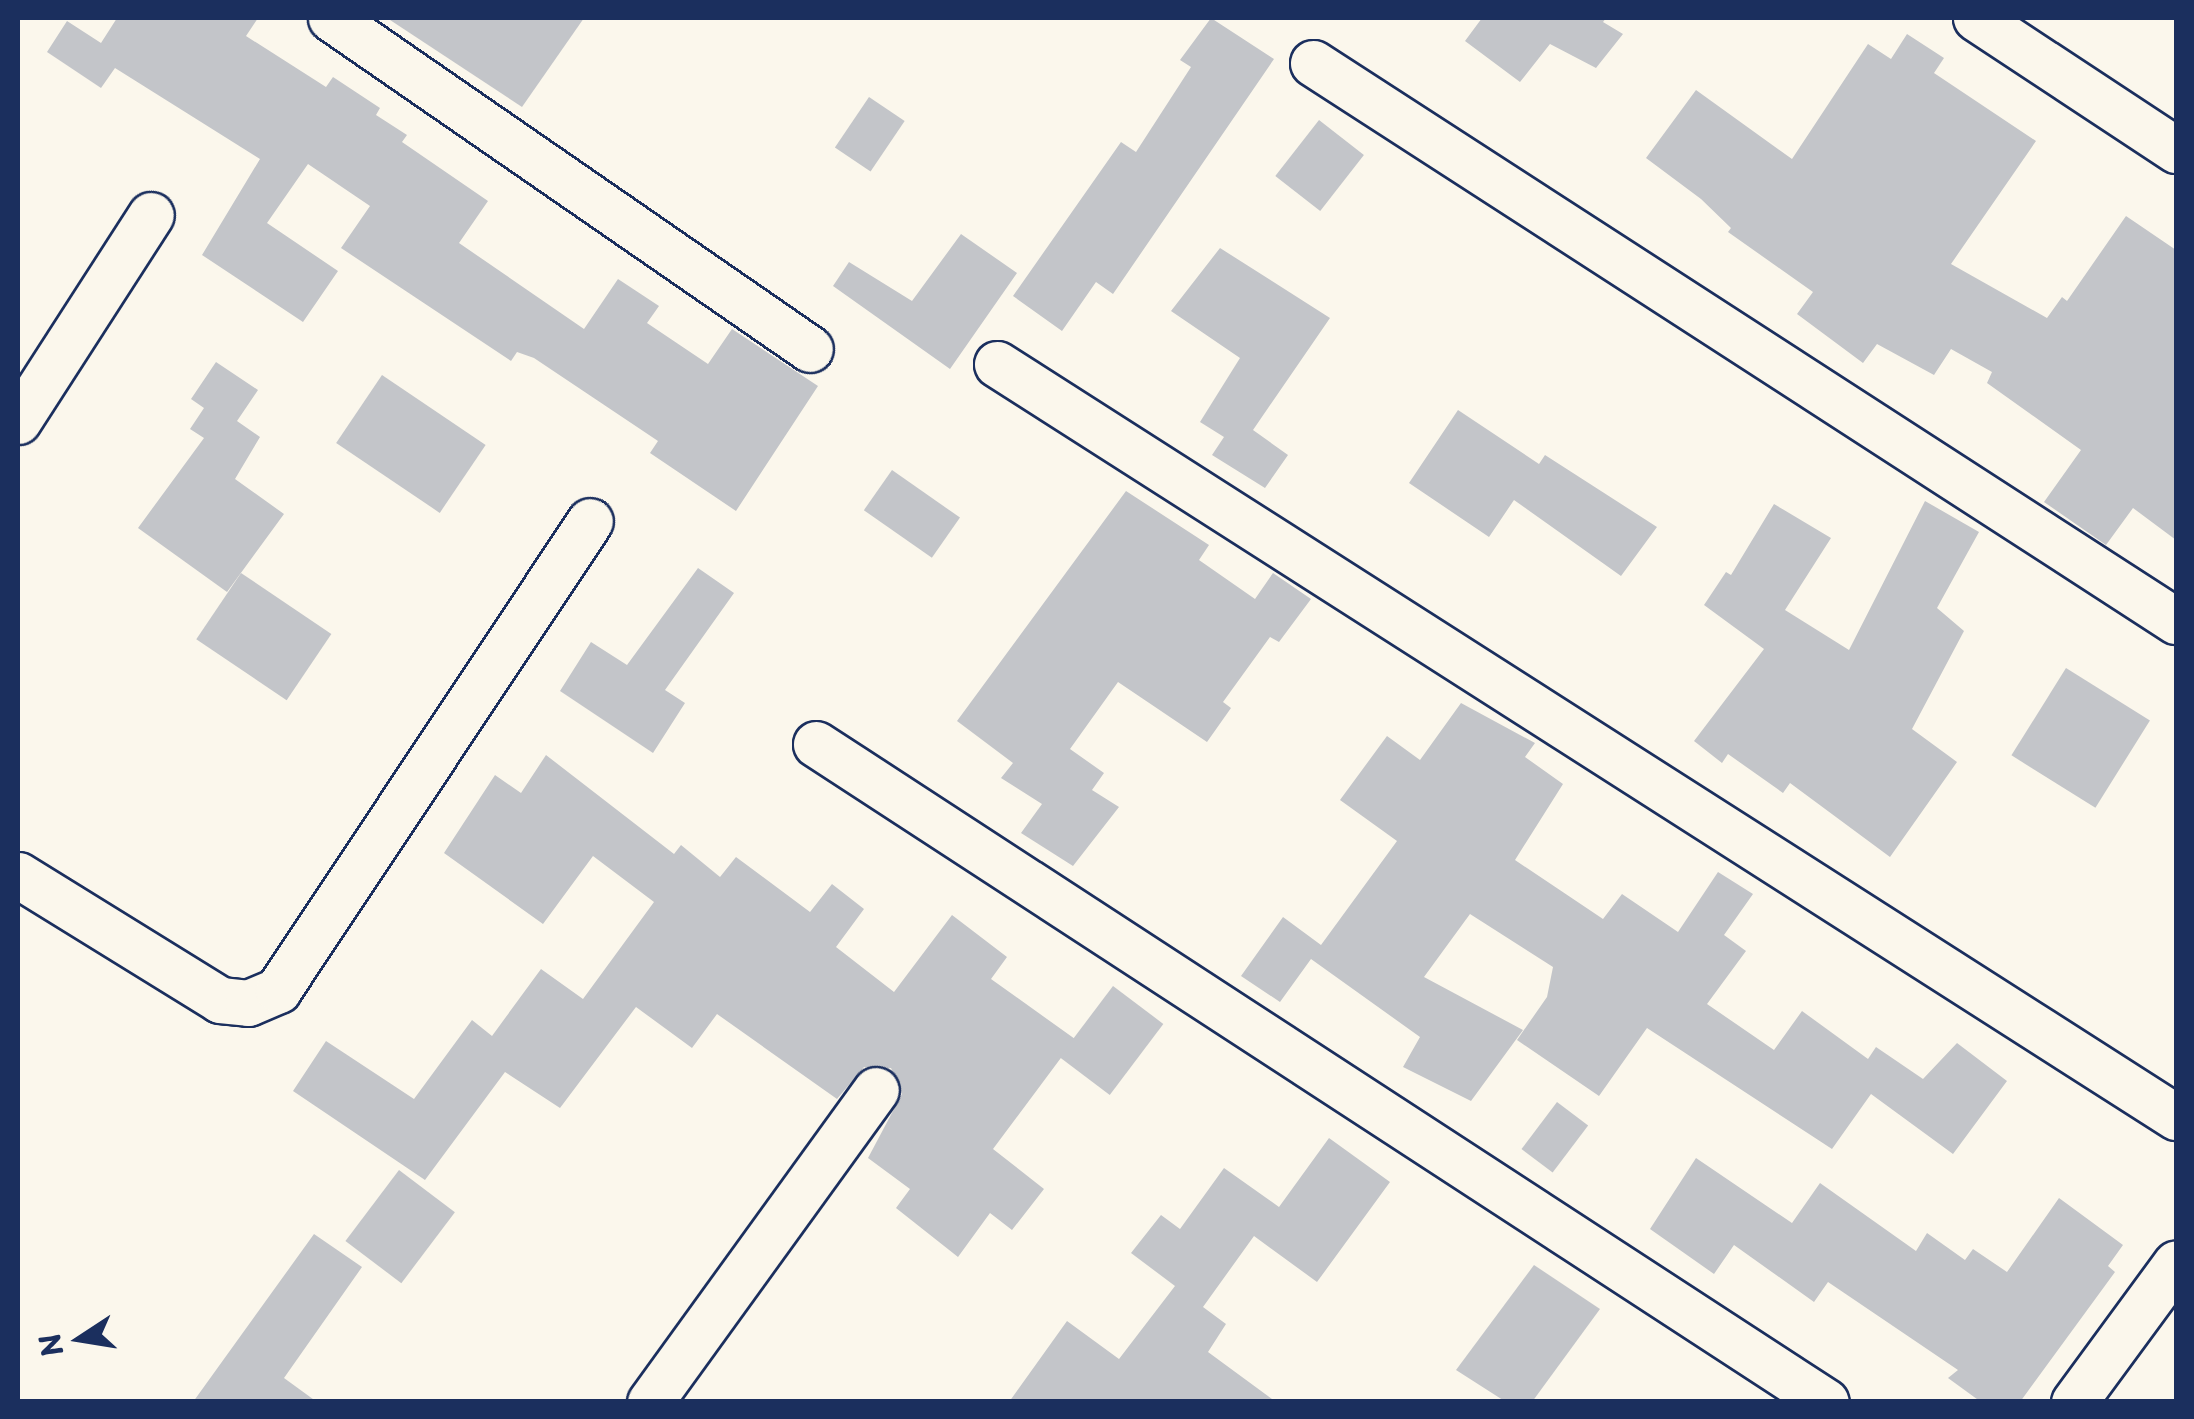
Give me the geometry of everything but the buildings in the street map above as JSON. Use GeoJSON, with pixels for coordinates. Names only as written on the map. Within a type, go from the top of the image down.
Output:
{"type":"FeatureCollection","features":[{"type":"Feature","properties":{"kind":"street"},"geometry":{"type":"LineString","coordinates":[[331,18],[810,349]]}},
{"type":"Feature","properties":{"kind":"street"},"geometry":{"type":"LineString","coordinates":[[1976,18],[2176,150]]}},
{"type":"Feature","properties":{"kind":"street"},"geometry":{"type":"LineString","coordinates":[[1313,62],[2176,621]]}},
{"type":"Feature","properties":{"kind":"street"},"geometry":{"type":"LineString","coordinates":[[18,422],[151,215]]}},
{"type":"Feature","properties":{"kind":"street"},"geometry":{"type":"LineString","coordinates":[[998,364],[2176,1117]]}},
{"type":"Feature","properties":{"kind":"street"},"geometry":{"type":"LineString","coordinates":[[18,874],[220,1000],[248,1003],[278,990],[590,521]]}},
{"type":"Feature","properties":{"kind":"street"},"geometry":{"type":"LineString","coordinates":[[816,744],[1826,1402]]}},
{"type":"Feature","properties":{"kind":"street"},"geometry":{"type":"LineString","coordinates":[[668,1395],[876,1090]]}},
{"type":"Feature","properties":{"kind":"street"},"geometry":{"type":"LineString","coordinates":[[2074,1402],[2176,1263]]}}]}
